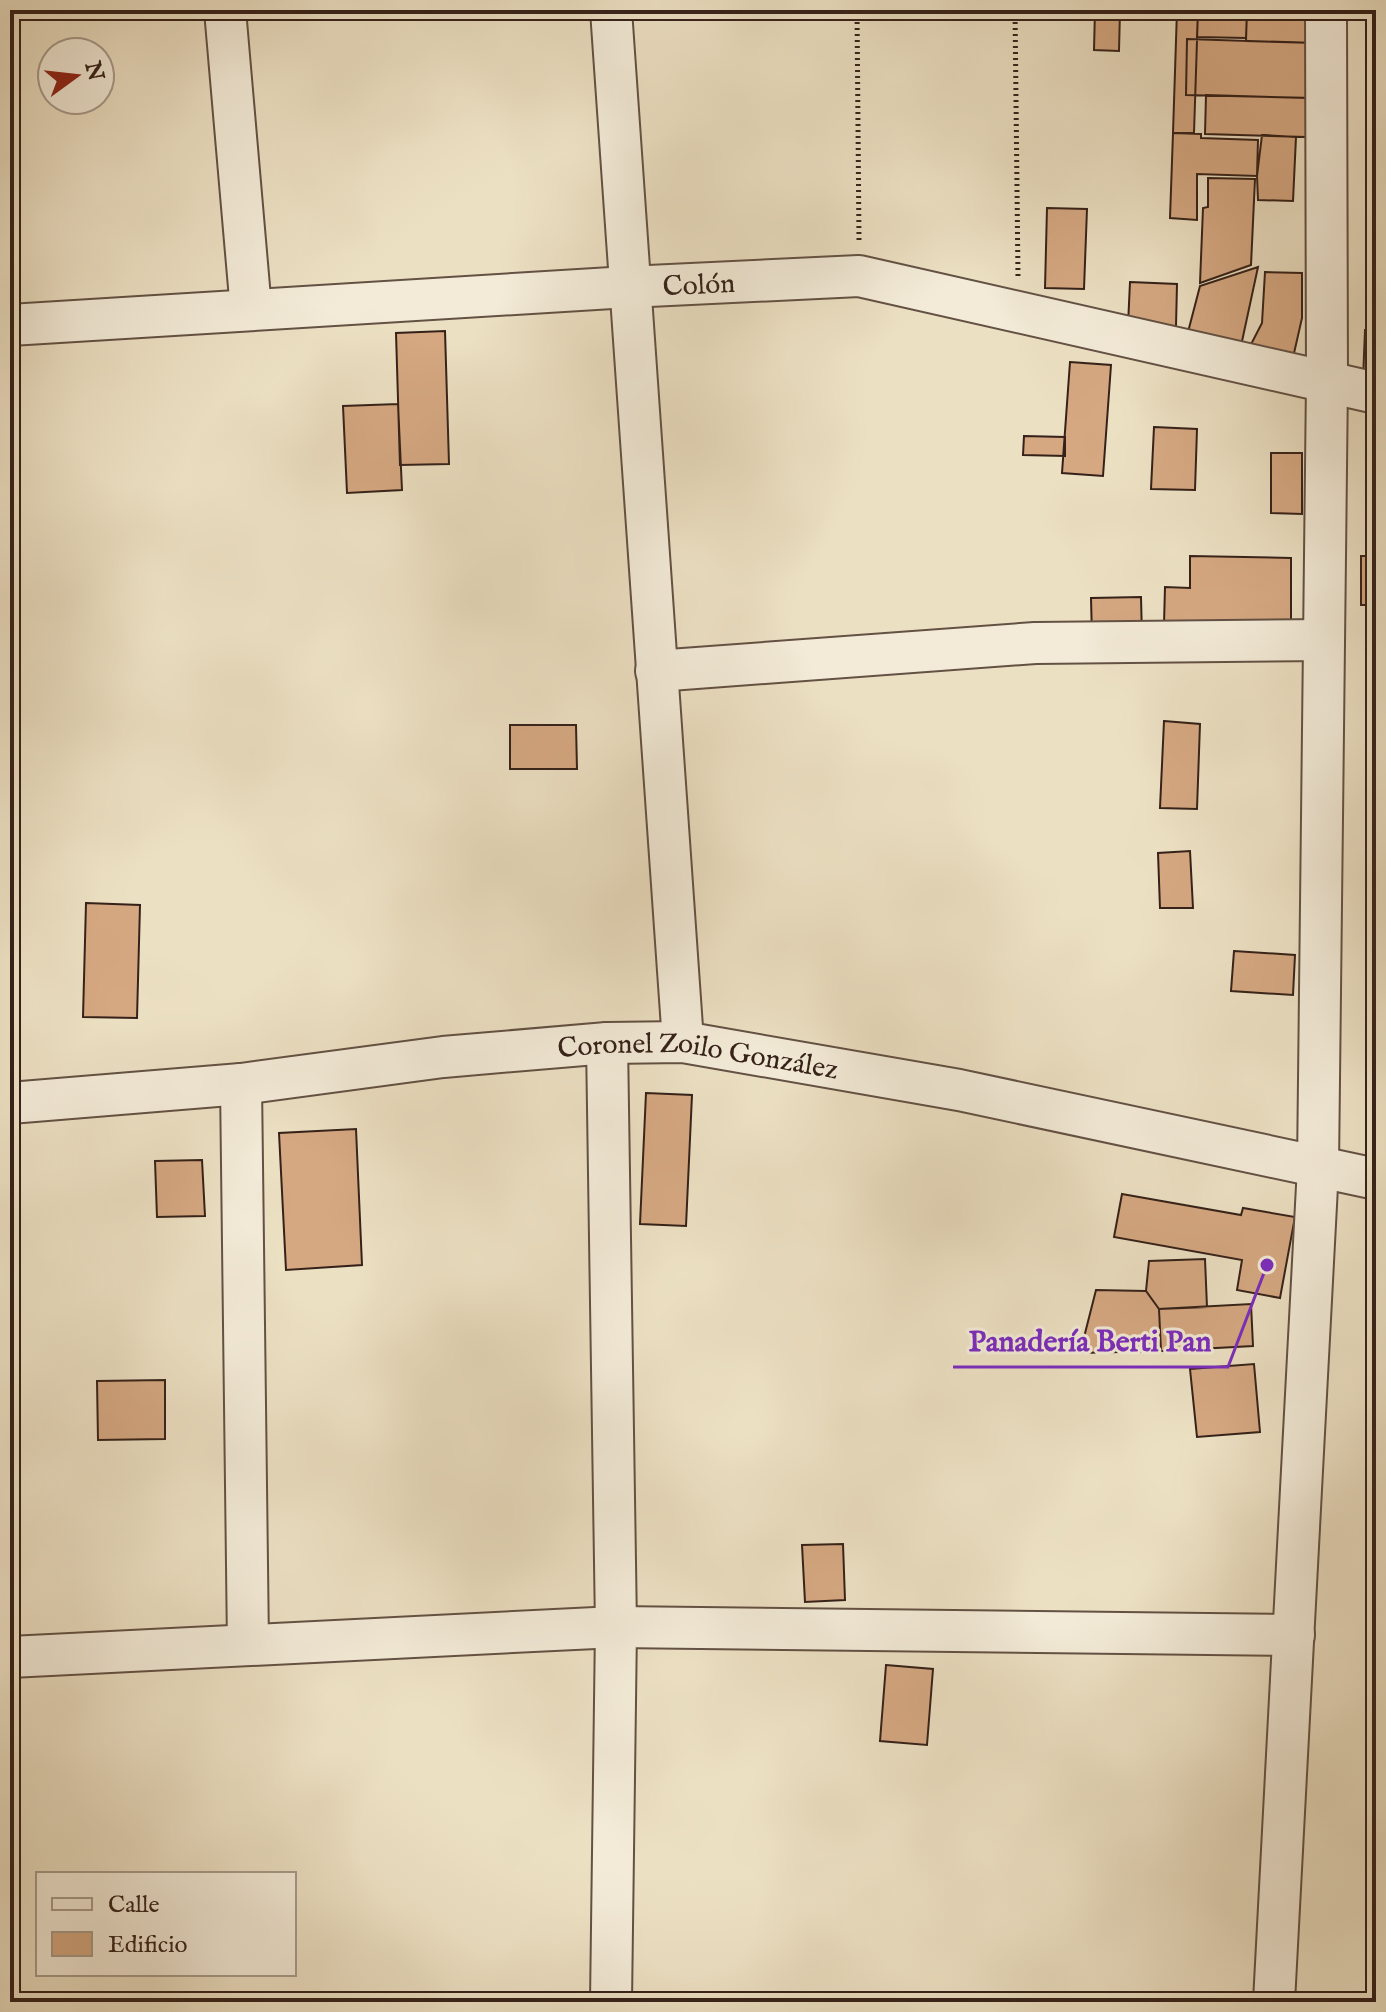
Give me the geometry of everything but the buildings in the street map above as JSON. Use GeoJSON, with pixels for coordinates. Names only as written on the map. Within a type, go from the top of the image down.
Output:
{"type":"FeatureCollection","features":[{"type":"Feature","properties":{"kind":"street"},"geometry":{"type":"LineString","coordinates":[[225,10],[251,310]]}},
{"type":"Feature","properties":{"kind":"street"},"geometry":{"type":"LineString","coordinates":[[611,10],[683,1042]]}},
{"type":"Feature","properties":{"kind":"street"},"geometry":{"type":"LineString","coordinates":[[1274,2002],[1318,1167],[1327,381],[1326,10]]}},
{"type":"Feature","properties":{"kind":"street","name":"Colón"},"geometry":{"type":"LineString","coordinates":[[10,325],[859,276],[1376,393]]}},
{"type":"Feature","properties":{"kind":"street"},"geometry":{"type":"LineString","coordinates":[[656,671],[1035,643],[1323,640]]}},
{"type":"Feature","properties":{"kind":"street","name":"Coronel Zoilo González"},"geometry":{"type":"LineString","coordinates":[[10,1103],[241,1084],[443,1057],[607,1043],[683,1042],[959,1090],[1376,1179]]}},
{"type":"Feature","properties":{"kind":"street"},"geometry":{"type":"LineString","coordinates":[[607,1043],[616,1627],[611,2002]]}},
{"type":"Feature","properties":{"kind":"street"},"geometry":{"type":"LineString","coordinates":[[241,1084],[248,1645]]}},
{"type":"Feature","properties":{"kind":"street"},"geometry":{"type":"LineString","coordinates":[[10,1657],[616,1627],[1294,1635]]}},
{"type":"Feature","properties":{"kind":"path"},"geometry":{"type":"LineString","coordinates":[[857,10],[859,276]]}},
{"type":"Feature","properties":{"kind":"path"},"geometry":{"type":"LineString","coordinates":[[1015,10],[1018,312]]}},
{"type":"Feature","properties":{"kind":"place","name":"Panadería Berti Pan"},"geometry":{"type":"Point","coordinates":[1267,1265]}}]}
